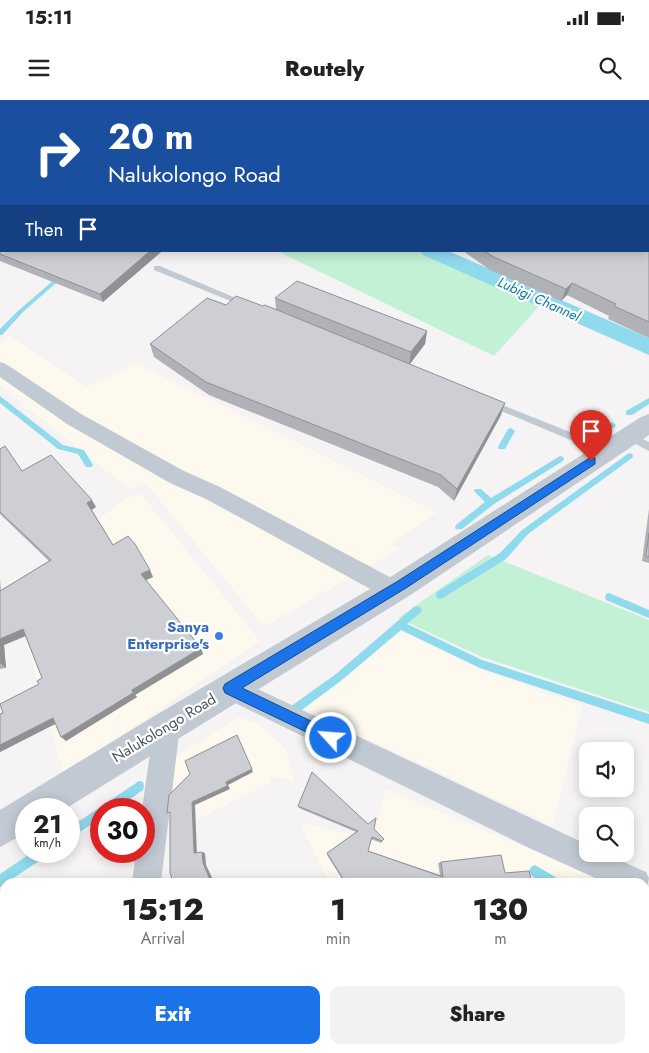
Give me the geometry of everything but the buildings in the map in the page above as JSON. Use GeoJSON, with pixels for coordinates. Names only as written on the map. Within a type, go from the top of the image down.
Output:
{"type":"FeatureCollection","features":[{"type":"Feature","properties":{"kind":"street"},"geometry":{"type":"LineString","coordinates":[[0,368],[83,424],[177,477],[213,492],[393,590]]}},
{"type":"Feature","properties":{"kind":"street","name":"Nalukolongo Road"},"geometry":{"type":"LineString","coordinates":[[52,798],[393,590],[634,439]]}},
{"type":"Feature","properties":{"kind":"street"},"geometry":{"type":"LineString","coordinates":[[230,688],[526,832],[627,878]]}},
{"type":"Feature","properties":{"kind":"street"},"geometry":{"type":"LineString","coordinates":[[147,878],[168,726]]}},
{"type":"Feature","properties":{"kind":"street"},"geometry":{"type":"LineString","coordinates":[[0,830],[15,820]]}},
{"type":"Feature","properties":{"kind":"lane"},"geometry":{"type":"LineString","coordinates":[[157,268],[258,310]]}},
{"type":"Feature","properties":{"kind":"lane"},"geometry":{"type":"LineString","coordinates":[[480,399],[634,439]]}},
{"type":"Feature","properties":{"kind":"shaded area"},"geometry":{"type":"Polygon","coordinates":[[[9,335],[87,387],[136,363],[437,512],[390,545],[399,549],[264,627],[145,482],[129,489],[0,385],[0,344],[9,335]]]}},
{"type":"Feature","properties":{"kind":"shaded area"},"geometry":{"type":"Polygon","coordinates":[[[140,493],[260,641],[64,774],[9,581],[43,565],[123,500],[140,493]]]}},
{"type":"Feature","properties":{"kind":"shaded area"},"geometry":{"type":"Polygon","coordinates":[[[401,631],[482,670],[582,706],[553,826],[304,709],[401,631]]]}},
{"type":"Feature","properties":{"kind":"shaded area"},"geometry":{"type":"Polygon","coordinates":[[[239,717],[259,725],[286,749],[294,781],[269,776],[270,782],[203,817],[162,819],[174,758],[239,717]]]}},
{"type":"Feature","properties":{"kind":"shaded area"},"geometry":{"type":"Polygon","coordinates":[[[386,789],[589,874],[590,878],[327,878],[300,823],[372,840],[386,789]]]}},
{"type":"Feature","properties":{"kind":"green space"},"geometry":{"type":"Polygon","coordinates":[[[279,252],[422,252],[541,304],[494,356],[279,252]]]}},
{"type":"Feature","properties":{"kind":"green space"},"geometry":{"type":"Polygon","coordinates":[[[488,555],[649,620],[649,712],[482,657],[398,618],[488,555]]]}},
{"type":"Feature","properties":{"kind":"waterway","name":"Lubigi Channel"},"geometry":{"type":"LineString","coordinates":[[432,252],[649,347]]}},
{"type":"Feature","properties":{"kind":"waterway"},"geometry":{"type":"LineString","coordinates":[[0,333],[21,311],[62,275]]}},
{"type":"Feature","properties":{"kind":"waterway"},"geometry":{"type":"LineString","coordinates":[[0,399],[61,447],[81,452],[89,465]]}},
{"type":"Feature","properties":{"kind":"waterway"},"geometry":{"type":"LineString","coordinates":[[629,413],[649,401]]}},
{"type":"Feature","properties":{"kind":"waterway"},"geometry":{"type":"LineString","coordinates":[[594,435],[612,425]]}},
{"type":"Feature","properties":{"kind":"waterway"},"geometry":{"type":"LineString","coordinates":[[502,447],[511,431]]}},
{"type":"Feature","properties":{"kind":"waterway"},"geometry":{"type":"LineString","coordinates":[[440,595],[503,556],[525,532],[629,456]]}},
{"type":"Feature","properties":{"kind":"waterway"},"geometry":{"type":"LineString","coordinates":[[491,502],[560,459]]}},
{"type":"Feature","properties":{"kind":"waterway"},"geometry":{"type":"LineString","coordinates":[[478,491],[491,502]]}},
{"type":"Feature","properties":{"kind":"waterway"},"geometry":{"type":"LineString","coordinates":[[459,527],[491,502]]}},
{"type":"Feature","properties":{"kind":"waterway"},"geometry":{"type":"LineString","coordinates":[[609,597],[649,614]]}},
{"type":"Feature","properties":{"kind":"waterway"},"geometry":{"type":"LineString","coordinates":[[291,712],[339,677],[417,610]]}},
{"type":"Feature","properties":{"kind":"waterway"},"geometry":{"type":"LineString","coordinates":[[400,625],[480,664],[649,719]]}},
{"type":"Feature","properties":{"kind":"waterway"},"geometry":{"type":"LineString","coordinates":[[122,798],[139,786]]}},
{"type":"Feature","properties":{"kind":"waterway"},"geometry":{"type":"LineString","coordinates":[[80,826],[90,820]]}},
{"type":"Feature","properties":{"kind":"waterway"},"geometry":{"type":"LineString","coordinates":[[4,878],[26,863]]}},
{"type":"Feature","properties":{"kind":"waterway"},"geometry":{"type":"LineString","coordinates":[[535,871],[546,878]]}},
{"type":"Feature","properties":{"kind":"place","name":"Sanya Enterprise's"},"geometry":{"type":"Point","coordinates":[219,636]}},
{"type":"Feature","properties":{"kind":"route"},"geometry":{"type":"LineString","coordinates":[[331,738],[230,688],[402,585],[591,461]]}}]}
